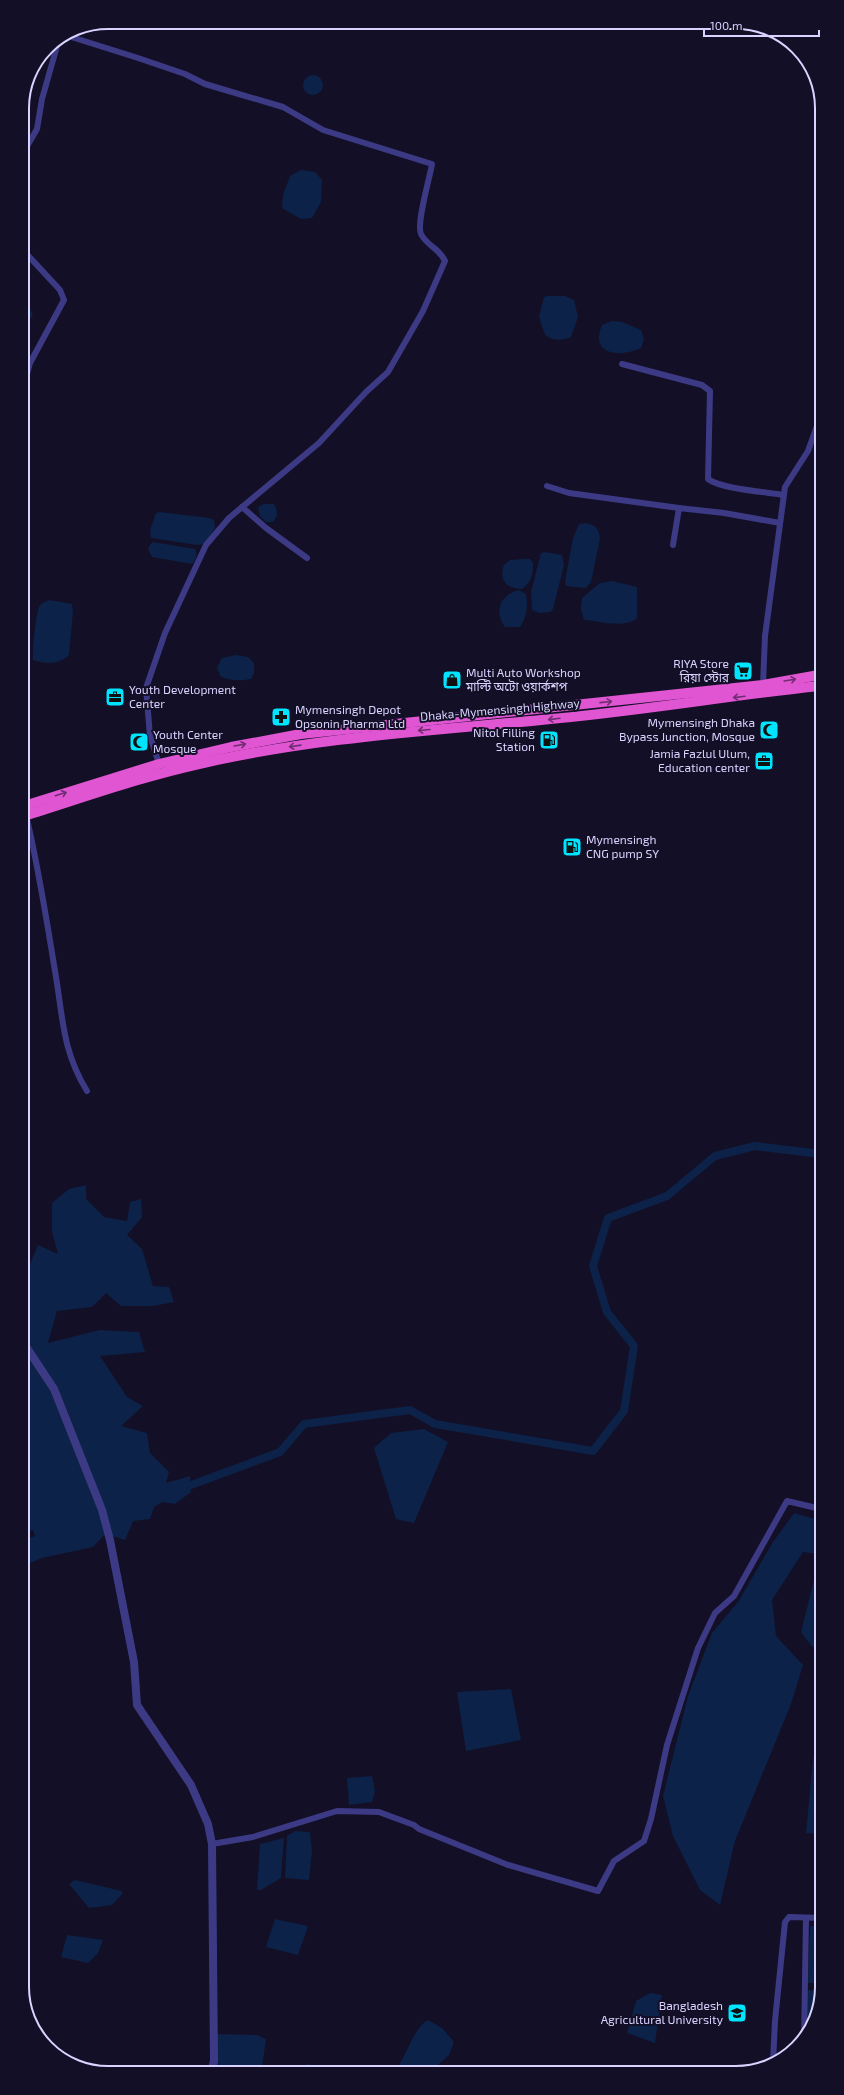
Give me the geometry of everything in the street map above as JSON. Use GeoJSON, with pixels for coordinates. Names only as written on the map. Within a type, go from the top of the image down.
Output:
{"type":"FeatureCollection","features":[{"type":"Feature","properties":{"kind":"highway","name":"Dhaka-Mymensingh Highway"},"geometry":{"type":"LineString","coordinates":[[29,810],[159,764],[231,746],[301,734],[763,684],[815,676]]}},
{"type":"Feature","properties":{"kind":"highway","name":"Dhaka-Mymensingh Highway"},"geometry":{"type":"LineString","coordinates":[[29,811],[179,769],[292,746],[402,732],[550,720],[815,687]]}},
{"type":"Feature","properties":{"kind":"street"},"geometry":{"type":"LineString","coordinates":[[72,37],[185,74],[205,84],[283,107],[323,130],[432,164],[419,228],[426,241],[442,253],[445,261],[423,311],[388,372],[366,392],[319,443],[229,518],[206,545],[165,633],[146,688],[150,736],[159,764]]}},
{"type":"Feature","properties":{"kind":"street"},"geometry":{"type":"LineString","coordinates":[[29,143],[37,129],[42,98],[56,49]]}},
{"type":"Feature","properties":{"kind":"street"},"geometry":{"type":"LineString","coordinates":[[29,257],[60,290],[64,300],[29,366]]}},
{"type":"Feature","properties":{"kind":"street"},"geometry":{"type":"LineString","coordinates":[[622,364],[702,385],[710,391],[708,479],[712,482],[746,489],[784,494]]}},
{"type":"Feature","properties":{"kind":"street"},"geometry":{"type":"LineString","coordinates":[[763,684],[765,636],[785,487],[808,451],[815,431]]}},
{"type":"Feature","properties":{"kind":"street"},"geometry":{"type":"LineString","coordinates":[[547,486],[569,493],[724,513],[780,523]]}},
{"type":"Feature","properties":{"kind":"street"},"geometry":{"type":"LineString","coordinates":[[242,508],[266,528],[307,558]]}},
{"type":"Feature","properties":{"kind":"street"},"geometry":{"type":"LineString","coordinates":[[673,545],[679,508]]}},
{"type":"Feature","properties":{"kind":"street"},"geometry":{"type":"LineString","coordinates":[[29,833],[41,885],[66,1043],[75,1072],[87,1091]]}},
{"type":"Feature","properties":{"kind":"street"},"geometry":{"type":"LineString","coordinates":[[29,1350],[54,1389],[102,1510],[110,1540],[134,1662],[137,1705],[192,1785],[208,1824],[212,1844],[214,2061],[213,2066]]}},
{"type":"Feature","properties":{"kind":"street"},"geometry":{"type":"LineString","coordinates":[[212,1844],[253,1837],[337,1811],[379,1812],[414,1825],[419,1829],[481,1856],[598,1892],[614,1861],[644,1841],[651,1819],[667,1744],[698,1648],[715,1613],[734,1596],[788,1501],[815,1508]]}},
{"type":"Feature","properties":{"kind":"street"},"geometry":{"type":"LineString","coordinates":[[774,2056],[775,2021],[786,1922],[790,1917],[815,1918]]}},
{"type":"Feature","properties":{"kind":"street"},"geometry":{"type":"LineString","coordinates":[[804,2027],[806,1918]]}},
{"type":"Feature","properties":{"kind":"water"},"geometry":{"type":"Polygon","coordinates":[[[309,75],[317,75],[323,81],[323,89],[317,95],[309,95],[303,89],[303,81],[309,75]]]}},
{"type":"Feature","properties":{"kind":"water"},"geometry":{"type":"Polygon","coordinates":[[[301,170],[315,172],[322,180],[321,202],[312,218],[301,219],[282,208],[283,195],[290,176],[301,170]]]}},
{"type":"Feature","properties":{"kind":"water"},"geometry":{"type":"Polygon","coordinates":[[[565,296],[574,300],[578,317],[571,337],[558,340],[545,335],[539,317],[544,297],[565,296]]]}},
{"type":"Feature","properties":{"kind":"water"},"geometry":{"type":"Polygon","coordinates":[[[29,309],[30,309],[33,315],[29,320],[29,309]]]}},
{"type":"Feature","properties":{"kind":"water"},"geometry":{"type":"Polygon","coordinates":[[[612,321],[622,322],[641,330],[644,339],[641,348],[624,353],[616,353],[609,352],[603,348],[600,343],[599,335],[602,325],[612,321]]]}},
{"type":"Feature","properties":{"kind":"water"},"geometry":{"type":"Polygon","coordinates":[[[264,504],[274,504],[277,511],[277,516],[273,522],[266,522],[260,516],[258,507],[264,504]]]}},
{"type":"Feature","properties":{"kind":"water"},"geometry":{"type":"Polygon","coordinates":[[[160,512],[209,518],[214,520],[215,528],[205,544],[197,545],[151,538],[150,530],[156,513],[160,512]]]}},
{"type":"Feature","properties":{"kind":"water"},"geometry":{"type":"Polygon","coordinates":[[[585,523],[596,528],[599,532],[600,539],[591,582],[586,588],[566,586],[565,581],[573,538],[579,524],[585,523]]]}},
{"type":"Feature","properties":{"kind":"water"},"geometry":{"type":"Polygon","coordinates":[[[153,542],[195,549],[195,559],[192,564],[152,557],[148,549],[153,542]]]}},
{"type":"Feature","properties":{"kind":"water"},"geometry":{"type":"Polygon","coordinates":[[[545,552],[562,555],[564,565],[553,609],[550,612],[539,613],[532,610],[531,592],[541,553],[545,552]]]}},
{"type":"Feature","properties":{"kind":"water"},"geometry":{"type":"Polygon","coordinates":[[[530,559],[533,563],[531,578],[528,584],[522,589],[512,588],[503,580],[502,571],[504,565],[510,560],[530,559]]]}},
{"type":"Feature","properties":{"kind":"water"},"geometry":{"type":"Polygon","coordinates":[[[612,581],[637,587],[637,618],[626,623],[619,624],[584,620],[581,609],[582,598],[600,583],[612,581]]]}},
{"type":"Feature","properties":{"kind":"water"},"geometry":{"type":"Polygon","coordinates":[[[519,590],[526,594],[526,615],[520,627],[505,627],[501,621],[499,609],[503,599],[519,590]]]}},
{"type":"Feature","properties":{"kind":"water"},"geometry":{"type":"Polygon","coordinates":[[[49,600],[72,604],[73,612],[69,655],[61,661],[52,663],[33,660],[34,633],[38,610],[41,604],[49,600]]]}},
{"type":"Feature","properties":{"kind":"water"},"geometry":{"type":"Polygon","coordinates":[[[235,655],[248,657],[254,663],[254,673],[251,679],[235,680],[220,676],[217,667],[222,658],[235,655]]]}},
{"type":"Feature","properties":{"kind":"water"},"geometry":{"type":"Polygon","coordinates":[[[86,1185],[86,1199],[104,1217],[127,1221],[130,1202],[141,1199],[142,1217],[127,1235],[142,1249],[153,1286],[169,1287],[174,1302],[153,1306],[121,1306],[106,1293],[92,1307],[57,1311],[48,1343],[100,1330],[139,1332],[145,1352],[100,1356],[127,1397],[143,1406],[121,1426],[147,1433],[150,1453],[169,1472],[166,1483],[190,1476],[191,1492],[175,1504],[163,1502],[154,1507],[150,1519],[133,1521],[125,1540],[105,1534],[93,1547],[42,1558],[29,1563],[29,1538],[35,1536],[33,1530],[29,1531],[29,1264],[38,1245],[58,1254],[52,1232],[52,1203],[69,1189],[86,1185]]]}},
{"type":"Feature","properties":{"kind":"water"},"geometry":{"type":"Polygon","coordinates":[[[424,1429],[448,1442],[414,1523],[396,1519],[374,1448],[391,1433],[424,1429]]]}},
{"type":"Feature","properties":{"kind":"water"},"geometry":{"type":"Polygon","coordinates":[[[794,1513],[815,1519],[815,1554],[803,1552],[772,1600],[776,1636],[803,1665],[791,1704],[735,1841],[720,1905],[700,1890],[673,1836],[663,1796],[688,1696],[712,1633],[738,1602],[773,1542],[794,1513]]]}},
{"type":"Feature","properties":{"kind":"water"},"geometry":{"type":"Polygon","coordinates":[[[815,1576],[815,1648],[812,1647],[801,1632],[815,1576]]]}},
{"type":"Feature","properties":{"kind":"water"},"geometry":{"type":"Polygon","coordinates":[[[511,1689],[521,1740],[466,1751],[457,1692],[511,1689]]]}},
{"type":"Feature","properties":{"kind":"water"},"geometry":{"type":"Polygon","coordinates":[[[815,1757],[815,1834],[806,1833],[813,1759],[815,1757]]]}},
{"type":"Feature","properties":{"kind":"water"},"geometry":{"type":"Polygon","coordinates":[[[372,1776],[375,1791],[372,1802],[349,1805],[347,1778],[372,1776]]]}},
{"type":"Feature","properties":{"kind":"water"},"geometry":{"type":"Polygon","coordinates":[[[295,1831],[310,1832],[312,1851],[309,1880],[285,1878],[287,1836],[295,1831]]]}},
{"type":"Feature","properties":{"kind":"water"},"geometry":{"type":"Polygon","coordinates":[[[284,1838],[281,1878],[261,1890],[257,1890],[260,1844],[284,1838]]]}},
{"type":"Feature","properties":{"kind":"water"},"geometry":{"type":"Polygon","coordinates":[[[75,1880],[122,1891],[122,1894],[112,1905],[89,1908],[69,1884],[75,1880]]]}},
{"type":"Feature","properties":{"kind":"water"},"geometry":{"type":"Polygon","coordinates":[[[275,1919],[308,1926],[298,1955],[266,1947],[275,1919]]]}},
{"type":"Feature","properties":{"kind":"water"},"geometry":{"type":"Polygon","coordinates":[[[810,1926],[815,1926],[815,1983],[808,1983],[810,1926]]]}},
{"type":"Feature","properties":{"kind":"water"},"geometry":{"type":"Polygon","coordinates":[[[67,1935],[103,1940],[98,1953],[88,1963],[61,1957],[67,1935]]]}},
{"type":"Feature","properties":{"kind":"water"},"geometry":{"type":"Polygon","coordinates":[[[807,1990],[815,1991],[811,2013],[807,2022],[807,1990]]]}},
{"type":"Feature","properties":{"kind":"water"},"geometry":{"type":"Polygon","coordinates":[[[650,1993],[662,1995],[655,2043],[627,2033],[636,2001],[650,1993]]]}},
{"type":"Feature","properties":{"kind":"water"},"geometry":{"type":"Polygon","coordinates":[[[428,2020],[442,2028],[454,2042],[449,2055],[437,2066],[398,2066],[418,2029],[428,2020]]]}},
{"type":"Feature","properties":{"kind":"water"},"geometry":{"type":"Polygon","coordinates":[[[216,2034],[257,2035],[266,2039],[262,2066],[216,2065],[216,2034]]]}},
{"type":"Feature","properties":{"kind":"waterway"},"geometry":{"type":"LineString","coordinates":[[191,1485],[280,1452],[304,1424],[410,1410],[435,1424],[593,1451],[624,1411],[634,1346],[607,1312],[593,1266],[608,1218],[667,1196],[715,1156],[755,1146],[815,1153]]}},
{"type":"Feature","properties":{"kind":"place","name":"RIYA Store রিয়া স্টোর"},"geometry":{"type":"Point","coordinates":[743,671]}},
{"type":"Feature","properties":{"kind":"place","name":"Multi Auto Workshop মাল্টি অটো ওয়ার্কশপ"},"geometry":{"type":"Point","coordinates":[452,680]}},
{"type":"Feature","properties":{"kind":"place","name":"Youth Development Center"},"geometry":{"type":"Point","coordinates":[115,697]}},
{"type":"Feature","properties":{"kind":"place","name":"Mymensingh Depot Opsonin Pharma Ltd"},"geometry":{"type":"Point","coordinates":[281,717]}},
{"type":"Feature","properties":{"kind":"place","name":"Mymensingh Dhaka Bypass Junction, Mosque"},"geometry":{"type":"Point","coordinates":[769,730]}},
{"type":"Feature","properties":{"kind":"place","name":"Nitol Filling Station"},"geometry":{"type":"Point","coordinates":[549,740]}},
{"type":"Feature","properties":{"kind":"place","name":"Youth Center Mosque"},"geometry":{"type":"Point","coordinates":[139,742]}},
{"type":"Feature","properties":{"kind":"place","name":"Jamia Fazlul Ulum, Education center"},"geometry":{"type":"Point","coordinates":[764,761]}},
{"type":"Feature","properties":{"kind":"place","name":"Mymensingh CNG pump SY"},"geometry":{"type":"Point","coordinates":[572,847]}},
{"type":"Feature","properties":{"kind":"place","name":"Bangladesh Agricultural University"},"geometry":{"type":"Point","coordinates":[737,2013]}}]}
